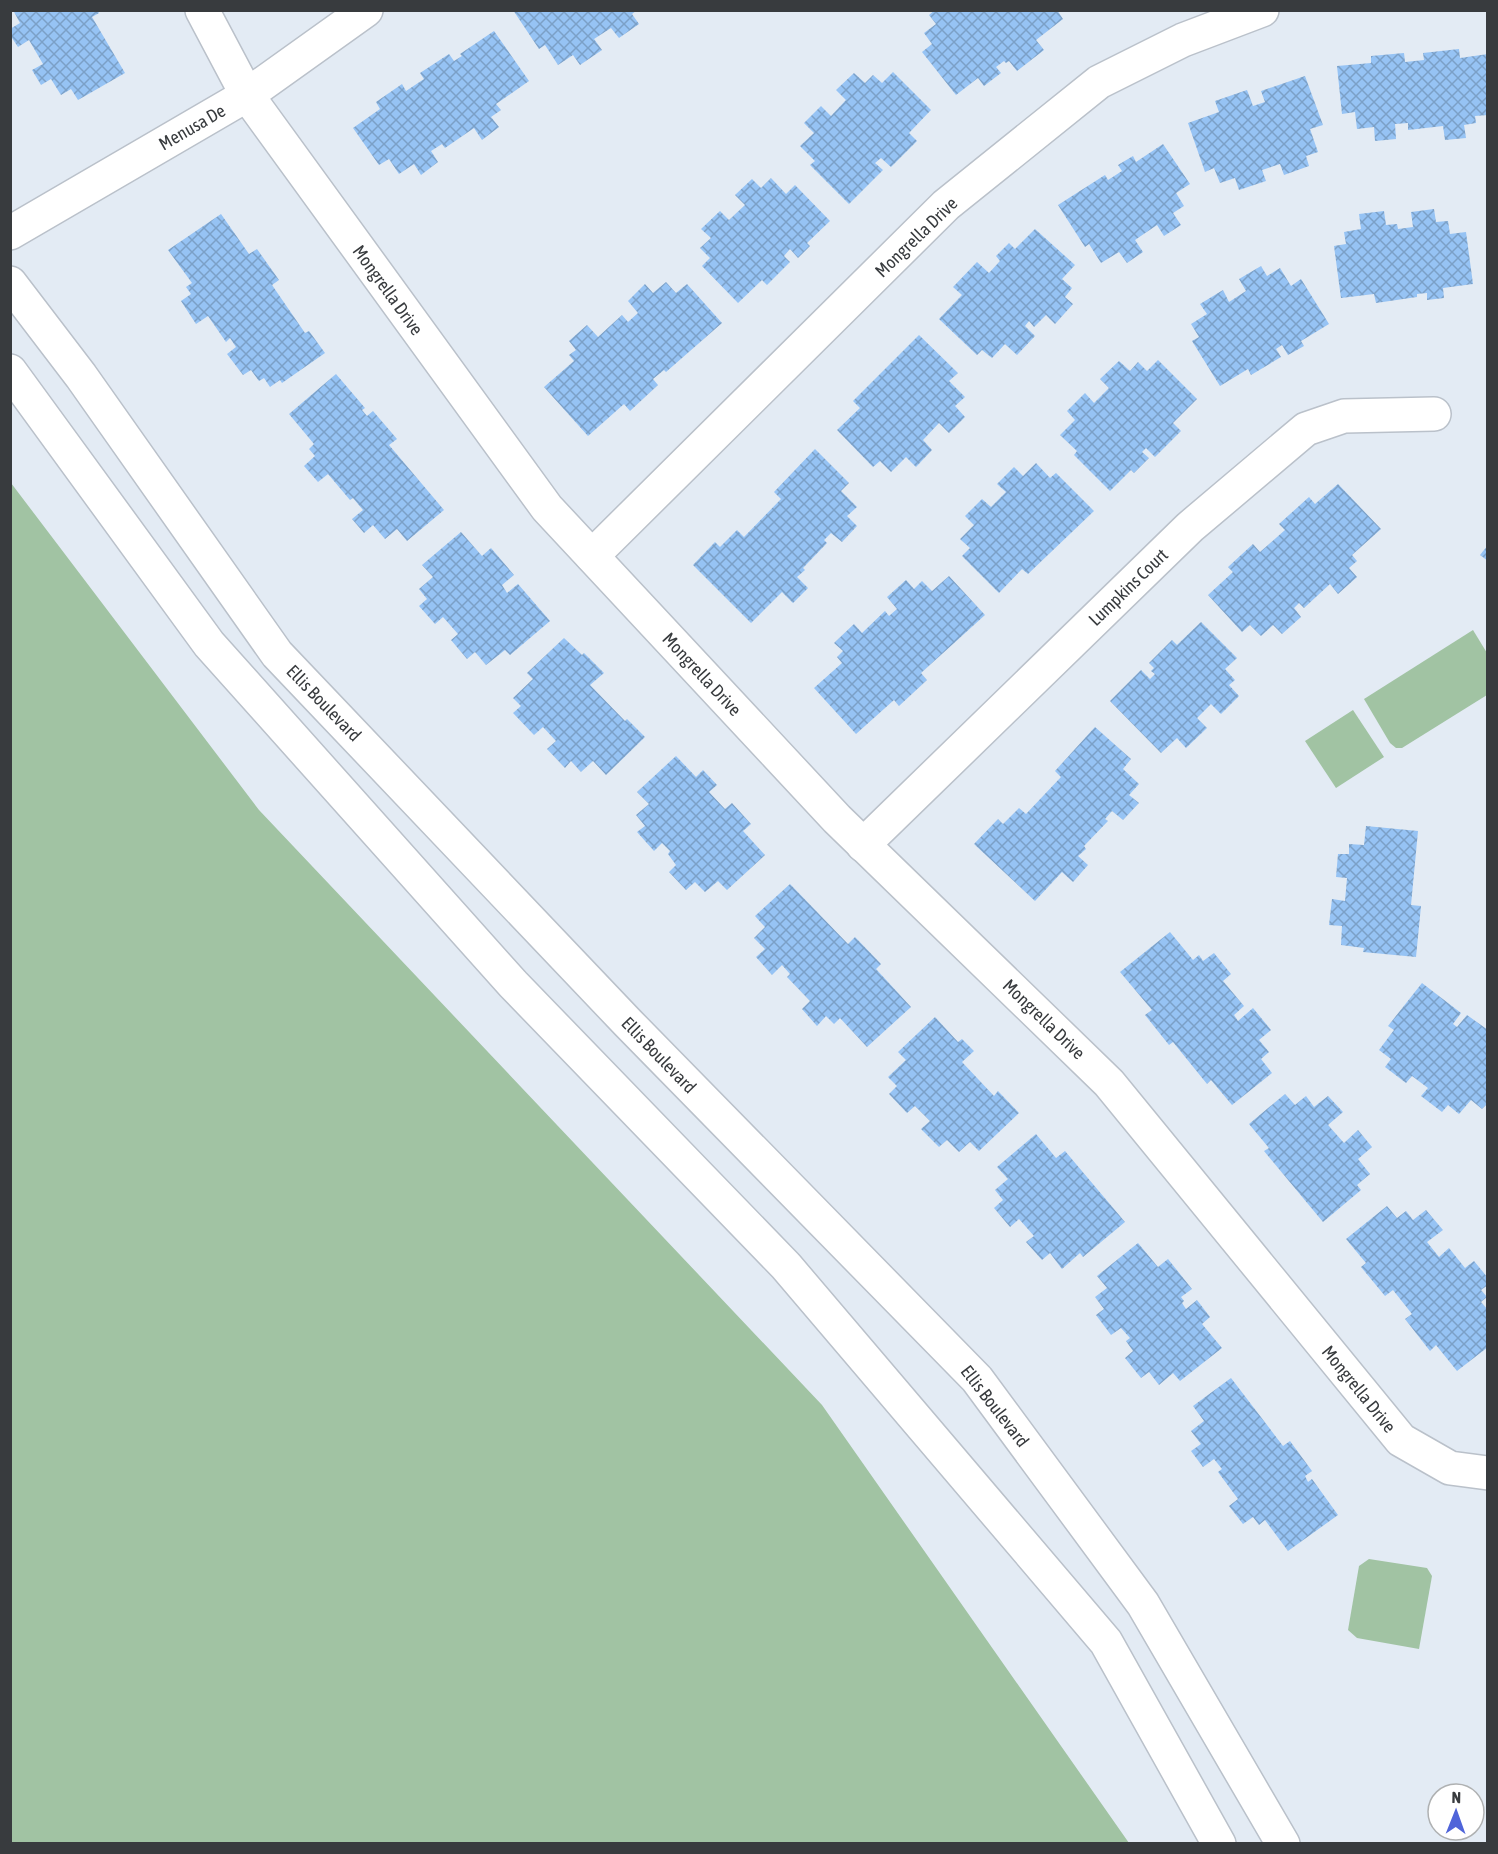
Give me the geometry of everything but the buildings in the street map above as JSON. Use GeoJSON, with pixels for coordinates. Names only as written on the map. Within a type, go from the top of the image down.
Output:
{"type":"FeatureCollection","features":[{"type":"Feature","properties":{"kind":"street","name":"Mongrella Drive"},"geometry":{"type":"LineString","coordinates":[[202,10],[247,95],[547,508],[863,845],[1109,1083],[1401,1440],[1450,1468],[1488,1473]]}},
{"type":"Feature","properties":{"kind":"street","name":"Menusa De"},"geometry":{"type":"LineString","coordinates":[[10,233],[247,95],[366,10]]}},
{"type":"Feature","properties":{"kind":"street","name":"Mongrella Drive"},"geometry":{"type":"LineString","coordinates":[[592,556],[946,205],[1099,82],[1183,40],[1262,10]]}},
{"type":"Feature","properties":{"kind":"street","name":"Ellis Boulevard"},"geometry":{"type":"LineString","coordinates":[[10,283],[81,376],[277,654],[628,1023],[977,1379],[1143,1604],[1283,1844]]}},
{"type":"Feature","properties":{"kind":"street"},"geometry":{"type":"LineString","coordinates":[[10,371],[209,644],[513,984],[786,1266],[1106,1642],[1219,1844]]}},
{"type":"Feature","properties":{"kind":"street","name":"Lumpkins Court"},"geometry":{"type":"LineString","coordinates":[[863,845],[1190,527],[1306,429],[1344,416],[1434,414]]}},
{"type":"Feature","properties":{"kind":"green space"},"geometry":{"type":"Polygon","coordinates":[[[11,483],[259,810],[822,1405],[1129,1843],[11,1843],[11,483]]]}},
{"type":"Feature","properties":{"kind":"green space"},"geometry":{"type":"Polygon","coordinates":[[[1473,630],[1487,653],[1487,695],[1402,748],[1396,748],[1390,743],[1364,699],[1473,630]]]}},
{"type":"Feature","properties":{"kind":"green space"},"geometry":{"type":"Polygon","coordinates":[[[1353,710],[1384,757],[1336,788],[1305,741],[1353,710]]]}},
{"type":"Feature","properties":{"kind":"green space"},"geometry":{"type":"Polygon","coordinates":[[[1369,1559],[1427,1568],[1432,1576],[1419,1649],[1357,1638],[1348,1630],[1359,1566],[1369,1559]]]}}]}
